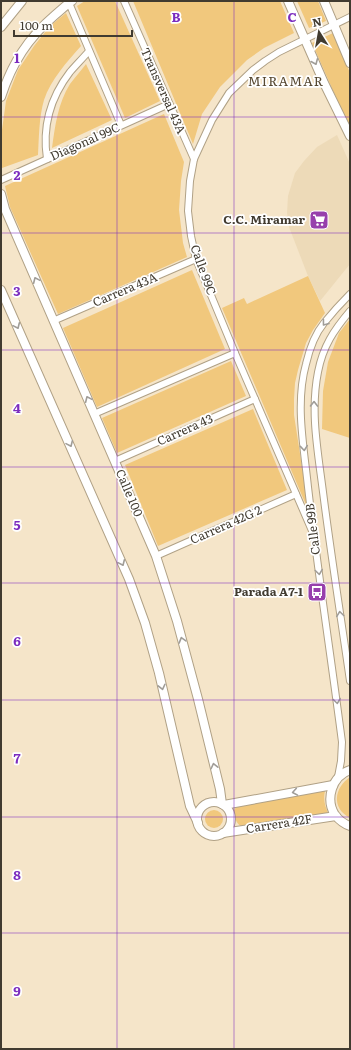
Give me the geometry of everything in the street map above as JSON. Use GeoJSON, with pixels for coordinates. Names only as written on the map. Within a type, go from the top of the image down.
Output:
{"type":"FeatureCollection","features":[{"type":"Feature","properties":{"kind":"street"},"geometry":{"type":"LineString","coordinates":[[1,27],[22,1]]}},
{"type":"Feature","properties":{"kind":"street","name":"Transversal 43A"},"geometry":{"type":"LineString","coordinates":[[124,1],[194,159]]}},
{"type":"Feature","properties":{"kind":"street"},"geometry":{"type":"LineString","coordinates":[[288,1],[324,83],[350,136]]}},
{"type":"Feature","properties":{"kind":"street"},"geometry":{"type":"LineString","coordinates":[[324,1],[350,63]]}},
{"type":"Feature","properties":{"kind":"street"},"geometry":{"type":"LineString","coordinates":[[1,97],[18,57],[29,42],[46,23],[71,2],[89,51],[121,126]]}},
{"type":"Feature","properties":{"kind":"street","name":"Calle 99C"},"geometry":{"type":"LineString","coordinates":[[313,533],[196,259],[188,211],[190,181],[194,159],[212,120],[229,93],[253,70],[279,52],[350,17]]}},
{"type":"Feature","properties":{"kind":"street"},"geometry":{"type":"LineString","coordinates":[[47,159],[45,146],[46,126],[51,104],[70,72],[89,51]]}},
{"type":"Feature","properties":{"kind":"street","name":"Diagonal 99C"},"geometry":{"type":"LineString","coordinates":[[1,180],[169,104]]}},
{"type":"Feature","properties":{"kind":"street","name":"Calle 100"},"geometry":{"type":"LineString","coordinates":[[1,194],[5,210],[156,556],[196,692],[223,805]]}},
{"type":"Feature","properties":{"kind":"street","name":"Carrera 43A"},"geometry":{"type":"LineString","coordinates":[[53,321],[196,259]]}},
{"type":"Feature","properties":{"kind":"street"},"geometry":{"type":"LineString","coordinates":[[1,290],[130,579],[145,623],[159,673],[190,806],[203,831],[208,834],[218,835],[227,830],[231,822],[230,812],[223,805]]}},
{"type":"Feature","properties":{"kind":"street","name":"Calle 99B"},"geometry":{"type":"LineString","coordinates":[[338,777],[342,761],[342,742],[313,533],[301,423],[301,401],[308,356],[323,324],[350,294]]}},
{"type":"Feature","properties":{"kind":"street","name":"Calle 99B"},"geometry":{"type":"LineString","coordinates":[[350,311],[332,334],[322,357],[316,382],[314,424],[327,526],[350,681]]}},
{"type":"Feature","properties":{"kind":"street"},"geometry":{"type":"LineString","coordinates":[[94,414],[235,353]]}},
{"type":"Feature","properties":{"kind":"street","name":"Carrera 43"},"geometry":{"type":"LineString","coordinates":[[115,460],[255,399]]}},
{"type":"Feature","properties":{"kind":"street","name":"Carrera 42G 2"},"geometry":{"type":"LineString","coordinates":[[156,556],[296,494]]}},
{"type":"Feature","properties":{"kind":"street"},"geometry":{"type":"LineString","coordinates":[[350,770],[338,777],[333,785],[330,795],[331,806],[336,816],[343,823],[350,826]]}},
{"type":"Feature","properties":{"kind":"street"},"geometry":{"type":"LineString","coordinates":[[198,822],[198,813],[204,805],[213,802],[223,805],[333,785]]}},
{"type":"Feature","properties":{"kind":"street","name":"Carrera 42F"},"geometry":{"type":"LineString","coordinates":[[223,833],[336,816]]}},
{"type":"Feature","properties":{"kind":"shaded area"},"geometry":{"type":"Polygon","coordinates":[[[85,1],[115,1],[160,101],[125,118],[77,6],[85,1]]]}},
{"type":"Feature","properties":{"kind":"shaded area"},"geometry":{"type":"Polygon","coordinates":[[[133,1],[280,1],[294,33],[264,48],[247,60],[220,87],[202,114],[193,144],[133,1]]]}},
{"type":"Feature","properties":{"kind":"shaded area"},"geometry":{"type":"Polygon","coordinates":[[[297,1],[318,1],[326,21],[309,28],[297,1]]]}},
{"type":"Feature","properties":{"kind":"shaded area"},"geometry":{"type":"Polygon","coordinates":[[[66,13],[81,46],[60,71],[47,92],[41,113],[38,155],[2,168],[1,137],[6,101],[18,70],[50,26],[66,13]]]}},
{"type":"Feature","properties":{"kind":"shaded area"},"geometry":{"type":"Polygon","coordinates":[[[333,33],[350,73],[350,129],[312,43],[333,33]]]}},
{"type":"Feature","properties":{"kind":"shaded area"},"geometry":{"type":"Polygon","coordinates":[[[86,64],[112,120],[52,148],[56,123],[66,91],[86,64]]]}},
{"type":"Feature","properties":{"kind":"shaded area"},"geometry":{"type":"Polygon","coordinates":[[[164,114],[184,162],[179,210],[183,243],[187,257],[58,314],[10,207],[5,186],[164,114]]]}},
{"type":"Feature","properties":{"kind":"shaded area","name":"C.C. Miramar"},"geometry":{"type":"Polygon","coordinates":[[[337,135],[350,164],[350,264],[320,301],[308,276],[289,227],[287,213],[288,196],[295,173],[304,161],[317,147],[337,135]]]}},
{"type":"Feature","properties":{"kind":"shaded area"},"geometry":{"type":"Polygon","coordinates":[[[192,270],[225,349],[97,407],[63,328],[192,270]]]}},
{"type":"Feature","properties":{"kind":"shaded area"},"geometry":{"type":"Polygon","coordinates":[[[308,276],[325,313],[306,343],[295,383],[294,415],[309,512],[222,308],[244,298],[247,304],[308,276]]]}},
{"type":"Feature","properties":{"kind":"shaded area"},"geometry":{"type":"Polygon","coordinates":[[[350,319],[350,438],[322,429],[323,391],[328,362],[339,333],[350,319]]]}},
{"type":"Feature","properties":{"kind":"shaded area"},"geometry":{"type":"Polygon","coordinates":[[[231,361],[246,396],[117,453],[102,418],[231,361]]]}},
{"type":"Feature","properties":{"kind":"shaded area"},"geometry":{"type":"Polygon","coordinates":[[[253,409],[287,490],[158,546],[125,465],[253,409]]]}},
{"type":"Feature","properties":{"kind":"shaded area"},"geometry":{"type":"Polygon","coordinates":[[[350,777],[350,818],[340,809],[337,804],[337,798],[341,787],[350,777]]]}},
{"type":"Feature","properties":{"kind":"shaded area"},"geometry":{"type":"Polygon","coordinates":[[[325,791],[324,797],[326,809],[329,815],[241,826],[236,819],[234,810],[237,806],[325,791]]]}},
{"type":"Feature","properties":{"kind":"shaded area"},"geometry":{"type":"Polygon","coordinates":[[[214,810],[220,813],[223,819],[220,825],[214,828],[208,825],[205,819],[208,813],[214,810]]]}},
{"type":"Feature","properties":{"kind":"place","name":"C.C. Miramar"},"geometry":{"type":"Point","coordinates":[319,220]}},
{"type":"Feature","properties":{"kind":"place","name":"Parada A7-1"},"geometry":{"type":"Point","coordinates":[317,592]}},
{"type":"Feature","properties":{"kind":"district","name":"MIRAMAR"},"geometry":{"type":"Point","coordinates":[286,81]}}]}
